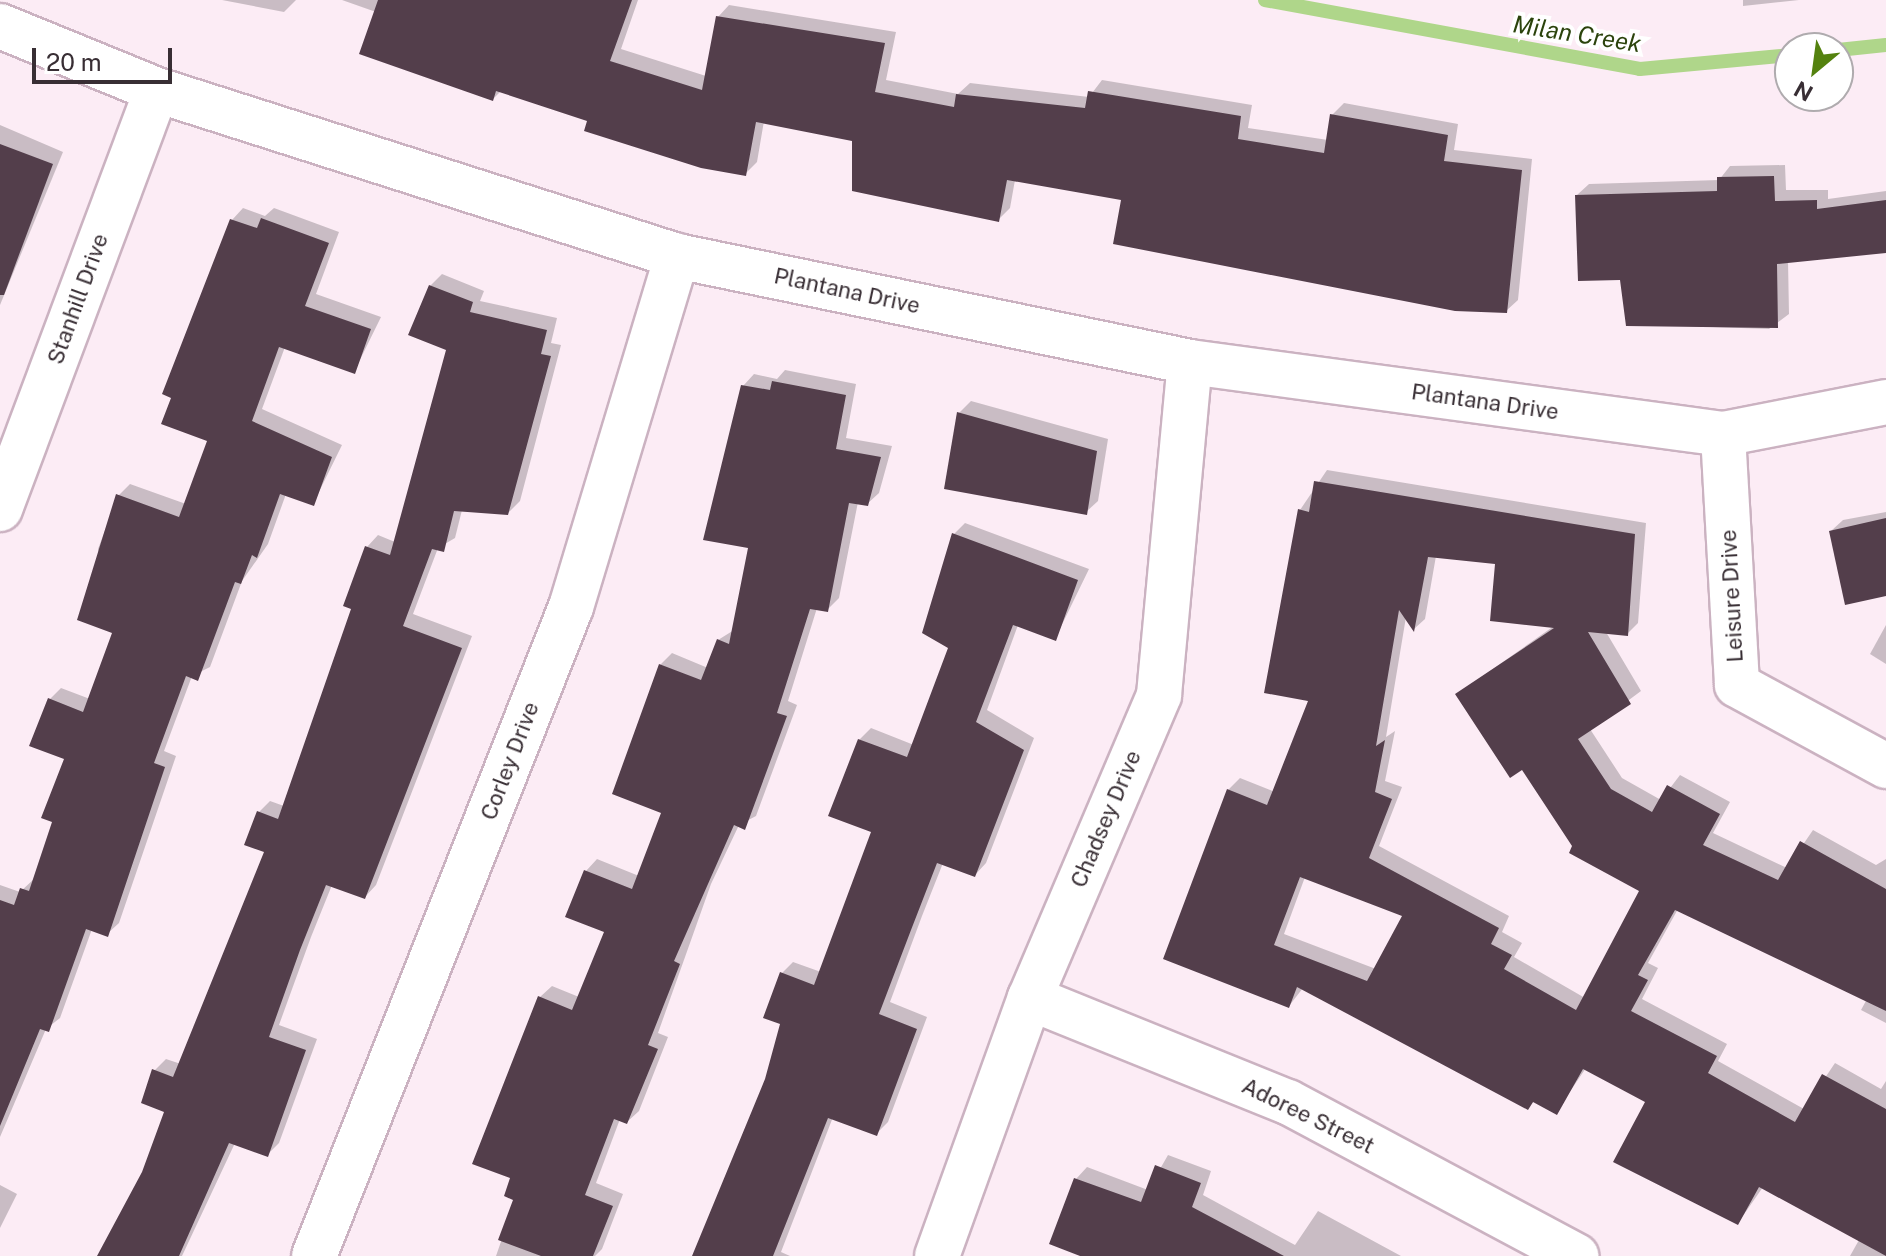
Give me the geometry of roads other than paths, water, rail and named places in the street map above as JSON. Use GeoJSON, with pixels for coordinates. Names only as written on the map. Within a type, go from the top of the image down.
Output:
{"type":"FeatureCollection","features":[{"type":"Feature","properties":{"kind":"street","name":"Plantana Drive"},"geometry":{"type":"LineString","coordinates":[[0,26],[157,90],[677,256],[1190,362],[1723,434],[1886,402]]}},
{"type":"Feature","properties":{"kind":"street","name":"Stanhill Drive"},"geometry":{"type":"LineString","coordinates":[[0,509],[157,90]]}},
{"type":"Feature","properties":{"kind":"street","name":"Corley Drive"},"geometry":{"type":"LineString","coordinates":[[314,1256],[571,607],[677,256]]}},
{"type":"Feature","properties":{"kind":"street","name":"Chadsey Drive"},"geometry":{"type":"LineString","coordinates":[[937,1256],[1030,998],[1159,695],[1190,362]]}},
{"type":"Feature","properties":{"kind":"street","name":"Leisure Drive"},"geometry":{"type":"LineString","coordinates":[[1723,434],[1737,685],[1886,766]]}},
{"type":"Feature","properties":{"kind":"street","name":"Adoree Street"},"geometry":{"type":"LineString","coordinates":[[1030,998],[1288,1102],[1576,1256]]}},
{"type":"Feature","properties":{"kind":"waterway","name":"Milan Creek"},"geometry":{"type":"LineString","coordinates":[[1265,0],[1640,69],[1774,56]]}},
{"type":"Feature","properties":{"kind":"waterway","name":"Milan Creek"},"geometry":{"type":"LineString","coordinates":[[1854,48],[1886,45]]}}]}
